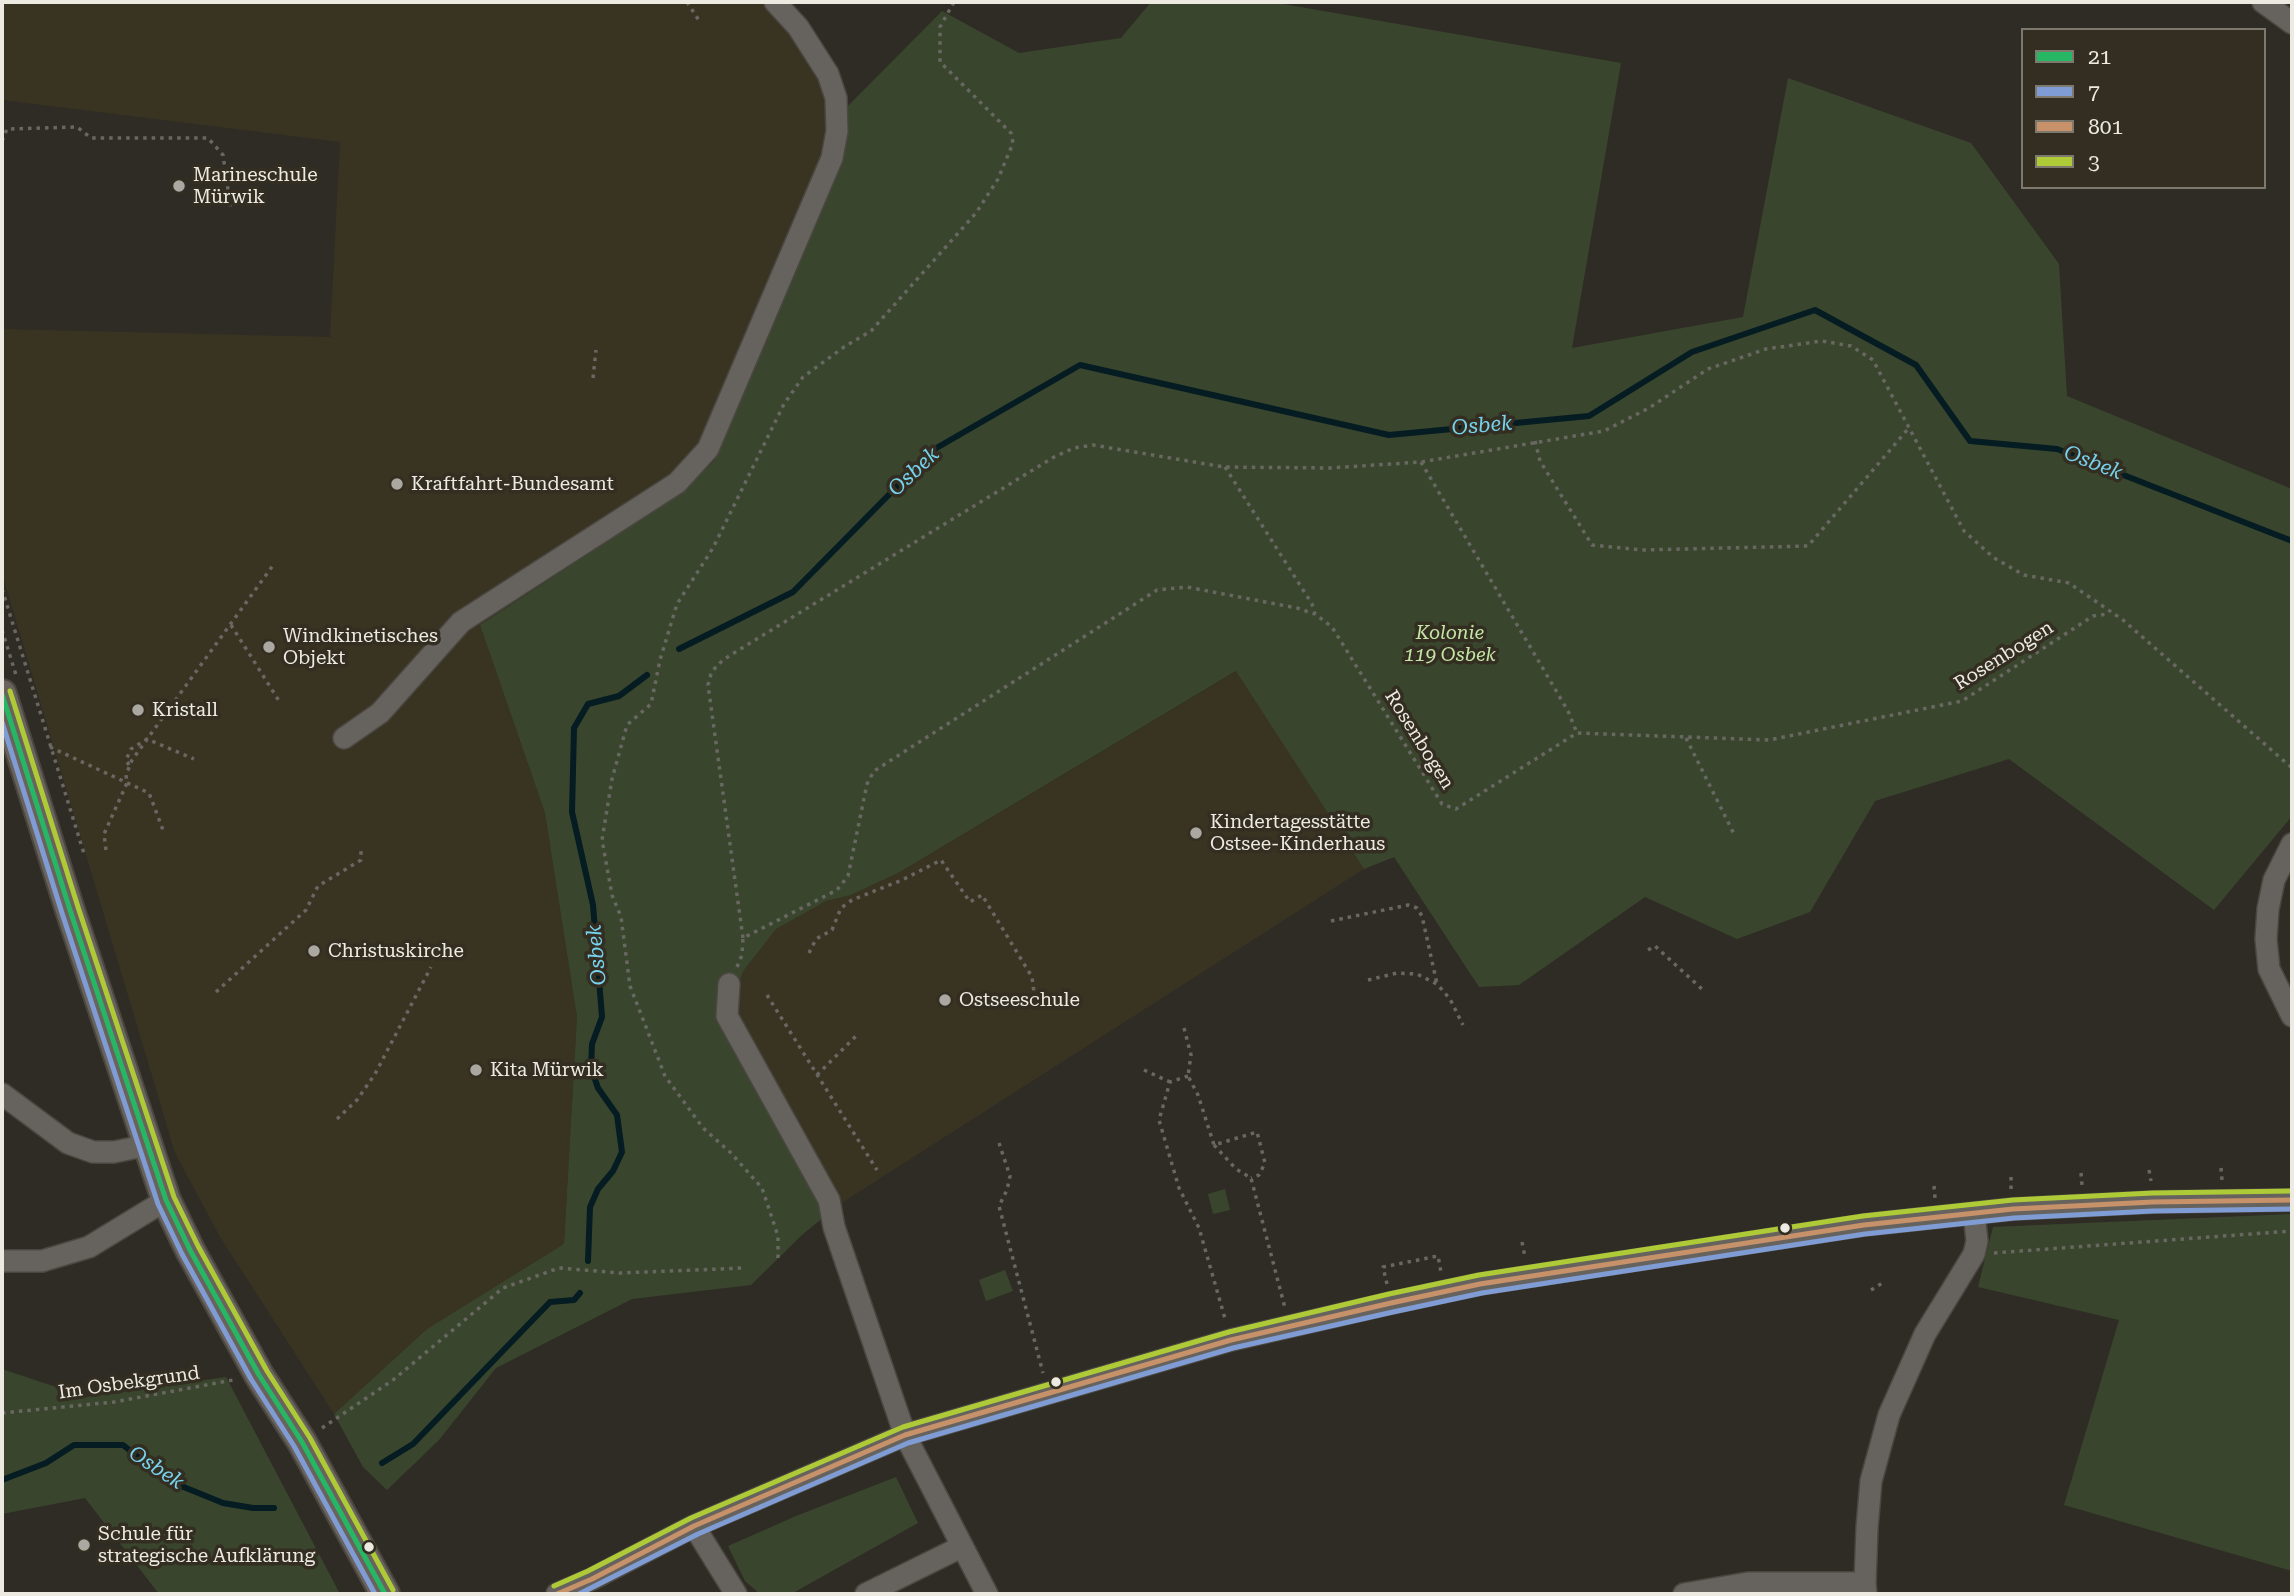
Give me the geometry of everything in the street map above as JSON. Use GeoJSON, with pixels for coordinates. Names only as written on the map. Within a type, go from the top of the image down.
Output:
{"type":"FeatureCollection","features":[{"type":"Feature","properties":{"kind":"main road"},"geometry":{"type":"LineString","coordinates":[[2,694],[166,1200],[190,1250],[259,1375],[302,1441],[385,1594]]}},
{"type":"Feature","properties":{"kind":"street"},"geometry":{"type":"LineString","coordinates":[[344,738],[380,713],[461,622],[677,483],[708,449],[832,158],[837,131],[836,99],[828,74],[798,27],[775,2]]}},
{"type":"Feature","properties":{"kind":"street"},"geometry":{"type":"LineString","coordinates":[[2263,2],[2292,23]]}},
{"type":"Feature","properties":{"kind":"street"},"geometry":{"type":"LineString","coordinates":[[2292,844],[2274,880],[2266,939],[2269,969],[2292,1016]]}},
{"type":"Feature","properties":{"kind":"street"},"geometry":{"type":"LineString","coordinates":[[729,984],[727,1016],[829,1200],[834,1227],[905,1435],[987,1594]]}},
{"type":"Feature","properties":{"kind":"street"},"geometry":{"type":"LineString","coordinates":[[2,1094],[68,1143],[93,1152],[114,1152],[148,1145]]}},
{"type":"Feature","properties":{"kind":"street"},"geometry":{"type":"LineString","coordinates":[[2,1261],[42,1261],[89,1247],[166,1200]]}},
{"type":"Feature","properties":{"kind":"street"},"geometry":{"type":"LineString","coordinates":[[556,1594],[592,1579],[694,1526],[905,1435],[1231,1340],[1479,1283],[1846,1228],[1974,1213],[2153,1202],[2292,1200]]}},
{"type":"Feature","properties":{"kind":"street"},"geometry":{"type":"LineString","coordinates":[[1684,1594],[1748,1583],[1866,1589],[1871,1481],[1889,1415],[1925,1334],[1974,1254],[1977,1241],[1974,1213]]}},
{"type":"Feature","properties":{"kind":"street"},"geometry":{"type":"LineString","coordinates":[[694,1526],[736,1594]]}},
{"type":"Feature","properties":{"kind":"street"},"geometry":{"type":"LineString","coordinates":[[866,1594],[961,1546]]}},
{"type":"Feature","properties":{"kind":"path"},"geometry":{"type":"LineString","coordinates":[[687,2],[700,22]]}},
{"type":"Feature","properties":{"kind":"path"},"geometry":{"type":"LineString","coordinates":[[778,1258],[778,1236],[762,1188],[703,1128],[665,1076],[630,986],[621,917],[612,895],[602,841],[612,779],[627,725],[651,704],[660,660],[677,604],[713,548],[784,404],[803,377],[871,331],[976,213],[998,180],[1013,143],[1012,133],[940,62],[940,27],[954,2]]}},
{"type":"Feature","properties":{"kind":"path"},"geometry":{"type":"LineString","coordinates":[[2,141],[7,129],[63,127],[77,127],[91,138],[208,138],[223,155],[231,211]]}},
{"type":"Feature","properties":{"kind":"path"},"geometry":{"type":"LineString","coordinates":[[729,984],[741,955],[743,938],[708,685],[711,674],[717,665],[1054,457],[1074,448],[1093,445],[1224,467],[1330,468],[1421,463],[1604,430],[1649,408],[1708,369],[1766,349],[1822,341],[1851,346],[1873,360],[1964,531],[1994,558],[2024,575],[2069,583],[2123,620],[2292,768]]}},
{"type":"Feature","properties":{"kind":"path"},"geometry":{"type":"LineString","coordinates":[[593,378],[596,350]]}},
{"type":"Feature","properties":{"kind":"path"},"geometry":{"type":"LineString","coordinates":[[1535,441],[1540,461],[1592,545],[1642,550],[1808,546],[1908,429]]}},
{"type":"Feature","properties":{"kind":"path"},"geometry":{"type":"LineString","coordinates":[[1421,463],[1568,711],[1577,733]]}},
{"type":"Feature","properties":{"kind":"path"},"geometry":{"type":"LineString","coordinates":[[1224,467],[1312,604],[1315,614]]}},
{"type":"Feature","properties":{"kind":"path"},"geometry":{"type":"LineString","coordinates":[[106,850],[104,834],[127,783],[126,775],[130,766],[274,564]]}},
{"type":"Feature","properties":{"kind":"path"},"geometry":{"type":"LineString","coordinates":[[743,938],[837,890],[848,876],[866,784],[874,771],[1157,590],[1187,587],[1297,608],[1315,614]]}},
{"type":"Feature","properties":{"kind":"path"},"geometry":{"type":"LineString","coordinates":[[2,589],[85,857]]}},
{"type":"Feature","properties":{"kind":"path","name":"Rosenbogen"},"geometry":{"type":"LineString","coordinates":[[1315,614],[1332,628],[1442,804],[1456,809],[1577,733],[1769,740],[1962,701],[2093,617],[2110,613]]}},
{"type":"Feature","properties":{"kind":"path"},"geometry":{"type":"LineString","coordinates":[[231,625],[281,704]]}},
{"type":"Feature","properties":{"kind":"path"},"geometry":{"type":"LineString","coordinates":[[1686,738],[1734,834]]}},
{"type":"Feature","properties":{"kind":"path"},"geometry":{"type":"LineString","coordinates":[[148,739],[194,759]]}},
{"type":"Feature","properties":{"kind":"path"},"geometry":{"type":"LineString","coordinates":[[50,747],[149,793],[163,830]]}},
{"type":"Feature","properties":{"kind":"path"},"geometry":{"type":"LineString","coordinates":[[216,992],[306,910],[318,887],[360,860],[361,847]]}},
{"type":"Feature","properties":{"kind":"path"},"geometry":{"type":"LineString","coordinates":[[809,953],[816,939],[832,930],[841,908],[846,904],[941,860],[970,902],[982,895],[1032,977],[1035,1007]]}},
{"type":"Feature","properties":{"kind":"path"},"geometry":{"type":"LineString","coordinates":[[1331,921],[1408,905],[1417,908],[1422,916],[1437,984]]}},
{"type":"Feature","properties":{"kind":"path"},"geometry":{"type":"LineString","coordinates":[[1647,950],[1655,946],[1704,991]]}},
{"type":"Feature","properties":{"kind":"path"},"geometry":{"type":"LineString","coordinates":[[337,1119],[357,1100],[376,1073],[431,967]]}},
{"type":"Feature","properties":{"kind":"path"},"geometry":{"type":"LineString","coordinates":[[1368,979],[1397,973],[1417,974],[1437,984],[1450,999],[1464,1025]]}},
{"type":"Feature","properties":{"kind":"path"},"geometry":{"type":"LineString","coordinates":[[767,995],[877,1170]]}},
{"type":"Feature","properties":{"kind":"path"},"geometry":{"type":"LineString","coordinates":[[1184,1028],[1191,1055],[1188,1076],[1198,1095],[1214,1145],[1236,1169],[1251,1178],[1289,1327]]}},
{"type":"Feature","properties":{"kind":"path"},"geometry":{"type":"LineString","coordinates":[[817,1075],[859,1033]]}},
{"type":"Feature","properties":{"kind":"path"},"geometry":{"type":"LineString","coordinates":[[1144,1070],[1170,1082],[1188,1076]]}},
{"type":"Feature","properties":{"kind":"path"},"geometry":{"type":"LineString","coordinates":[[1170,1082],[1159,1120],[1179,1188],[1199,1228],[1231,1340]]}},
{"type":"Feature","properties":{"kind":"path"},"geometry":{"type":"LineString","coordinates":[[1214,1145],[1257,1132],[1265,1163],[1259,1175],[1251,1178]]}},
{"type":"Feature","properties":{"kind":"path"},"geometry":{"type":"LineString","coordinates":[[999,1143],[1010,1176],[999,1206],[1048,1392]]}},
{"type":"Feature","properties":{"kind":"path"},"geometry":{"type":"LineString","coordinates":[[1974,1254],[2292,1231]]}},
{"type":"Feature","properties":{"kind":"path"},"geometry":{"type":"LineString","coordinates":[[1383,1267],[1438,1256],[1445,1291]]}},
{"type":"Feature","properties":{"kind":"path"},"geometry":{"type":"LineString","coordinates":[[302,1441],[393,1380],[503,1288],[559,1269],[620,1273],[744,1268]]}},
{"type":"Feature","properties":{"kind":"path"},"geometry":{"type":"LineString","coordinates":[[1871,1290],[1884,1282]]}},
{"type":"Feature","properties":{"kind":"path","name":"Im Osbekgrund"},"geometry":{"type":"LineString","coordinates":[[2,1413],[114,1402],[259,1375]]}},
{"type":"Feature","properties":{"kind":"shaded area"},"geometry":{"type":"Polygon","coordinates":[[[2,2],[790,2],[807,21],[839,71],[849,129],[841,159],[714,461],[681,493],[480,625],[545,813],[577,1017],[564,1245],[427,1329],[334,1414],[220,1237],[175,1153],[2,574],[2,329],[330,337],[340,142],[2,100],[2,2]]]}},
{"type":"Feature","properties":{"kind":"shaded area","name":"Ostseeschule"},"geometry":{"type":"Polygon","coordinates":[[[1237,671],[1364,869],[840,1204],[730,1004],[744,970],[776,928],[826,901],[851,895],[900,872],[1237,671]]]}},
{"type":"Feature","properties":{"kind":"green space","name":"Kolonie 119 Osbek"},"geometry":{"type":"Polygon","coordinates":[[[1151,2],[1272,2],[1621,63],[1572,348],[1743,317],[1788,78],[1971,143],[2059,264],[2067,396],[2292,489],[2292,816],[2214,910],[2009,759],[1875,801],[1810,912],[1737,939],[1645,897],[1519,985],[1479,987],[1394,857],[1364,869],[1236,671],[900,872],[851,895],[826,901],[776,929],[744,970],[730,1004],[840,1204],[803,1234],[751,1285],[632,1299],[496,1368],[439,1440],[387,1490],[363,1467],[334,1414],[427,1329],[564,1244],[577,1017],[545,813],[480,625],[681,493],[714,461],[841,159],[849,129],[847,107],[942,11],[1019,53],[1121,38],[1151,2]]]}},
{"type":"Feature","properties":{"kind":"green space"},"geometry":{"type":"Polygon","coordinates":[[[1225,1189],[1230,1210],[1213,1214],[1208,1194],[1225,1189]]]}},
{"type":"Feature","properties":{"kind":"green space"},"geometry":{"type":"Polygon","coordinates":[[[2292,1214],[2292,1571],[2064,1505],[2119,1320],[1978,1287],[1993,1227],[2292,1214]]]}},
{"type":"Feature","properties":{"kind":"green space"},"geometry":{"type":"Polygon","coordinates":[[[1005,1270],[1013,1291],[986,1301],[979,1280],[1005,1270]]]}},
{"type":"Feature","properties":{"kind":"green space"},"geometry":{"type":"Polygon","coordinates":[[[2,1369],[86,1397],[226,1377],[340,1594],[159,1594],[85,1498],[2,1514],[2,1369]]]}},
{"type":"Feature","properties":{"kind":"green space"},"geometry":{"type":"Polygon","coordinates":[[[896,1477],[918,1523],[791,1594],[760,1594],[745,1581],[728,1546],[896,1477]]]}},
{"type":"Feature","properties":{"kind":"waterway","name":"Osbek"},"geometry":{"type":"LineString","coordinates":[[679,649],[793,592],[933,450],[1080,365],[1389,435],[1589,416],[1692,352],[1815,310],[1916,365],[1970,441],[2057,449],[2292,541]]}},
{"type":"Feature","properties":{"kind":"waterway","name":"Osbek"},"geometry":{"type":"LineString","coordinates":[[588,1261],[590,1207],[598,1189],[613,1171],[622,1152],[617,1115],[598,1088],[591,1068],[592,1044],[602,1017],[593,905],[572,812],[574,728],[588,704],[619,696],[647,675]]}},
{"type":"Feature","properties":{"kind":"waterway","name":"Osbek"},"geometry":{"type":"LineString","coordinates":[[382,1463],[413,1444],[550,1302],[574,1300],[580,1293]]}},
{"type":"Feature","properties":{"kind":"waterway","name":"Osbek"},"geometry":{"type":"LineString","coordinates":[[2,1480],[46,1463],[74,1445],[123,1445],[169,1481],[223,1503],[274,1508]]}},
{"type":"Feature","properties":{"kind":"transit line","name":"3"},"geometry":{"type":"LineString","coordinates":[[10,691],[174,1197],[267,1371],[310,1438],[393,1590]]}},
{"type":"Feature","properties":{"kind":"transit line","name":"21"},"geometry":{"type":"LineString","coordinates":[[2,694],[166,1200],[190,1250],[259,1375],[302,1442],[385,1594]]}},
{"type":"Feature","properties":{"kind":"transit line","name":"7"},"geometry":{"type":"LineString","coordinates":[[2,722],[158,1204],[182,1254],[251,1379],[294,1446],[375,1594]]}},
{"type":"Feature","properties":{"kind":"transit line","name":"3"},"geometry":{"type":"LineString","coordinates":[[554,1586],[691,1518],[903,1427],[1229,1332],[1389,1294],[1479,1275],[1863,1216],[2013,1200],[2153,1193],[2292,1191]]}},
{"type":"Feature","properties":{"kind":"transit line","name":"801"},"geometry":{"type":"LineString","coordinates":[[557,1594],[592,1579],[694,1526],[905,1435],[1231,1340],[1391,1303],[1480,1284],[1864,1225],[2013,1209],[2153,1202],[2292,1200]]}},
{"type":"Feature","properties":{"kind":"transit line","name":"7"},"geometry":{"type":"LineString","coordinates":[[579,1594],[698,1534],[908,1443],[1233,1348],[1393,1312],[1482,1293],[1865,1234],[2014,1218],[2153,1211],[2292,1209]]}},
{"type":"Feature","properties":{"kind":"place","name":"Marineschule Mürwik"},"geometry":{"type":"Point","coordinates":[179,186]}},
{"type":"Feature","properties":{"kind":"place","name":"Kraftfahrt-Bundesamt"},"geometry":{"type":"Point","coordinates":[397,484]}},
{"type":"Feature","properties":{"kind":"place","name":"Windkinetisches Objekt"},"geometry":{"type":"Point","coordinates":[269,647]}},
{"type":"Feature","properties":{"kind":"place","name":"Kristall"},"geometry":{"type":"Point","coordinates":[138,710]}},
{"type":"Feature","properties":{"kind":"place","name":"Kindertagesstätte Ostsee-Kinderhaus"},"geometry":{"type":"Point","coordinates":[1196,833]}},
{"type":"Feature","properties":{"kind":"place","name":"Christuskirche"},"geometry":{"type":"Point","coordinates":[314,951]}},
{"type":"Feature","properties":{"kind":"place","name":"Ostseeschule"},"geometry":{"type":"Point","coordinates":[945,1000]}},
{"type":"Feature","properties":{"kind":"place","name":"Kita Mürwik"},"geometry":{"type":"Point","coordinates":[476,1070]}},
{"type":"Feature","properties":{"kind":"place","name":"Schule für strategische Aufklärung"},"geometry":{"type":"Point","coordinates":[84,1545]}}]}
